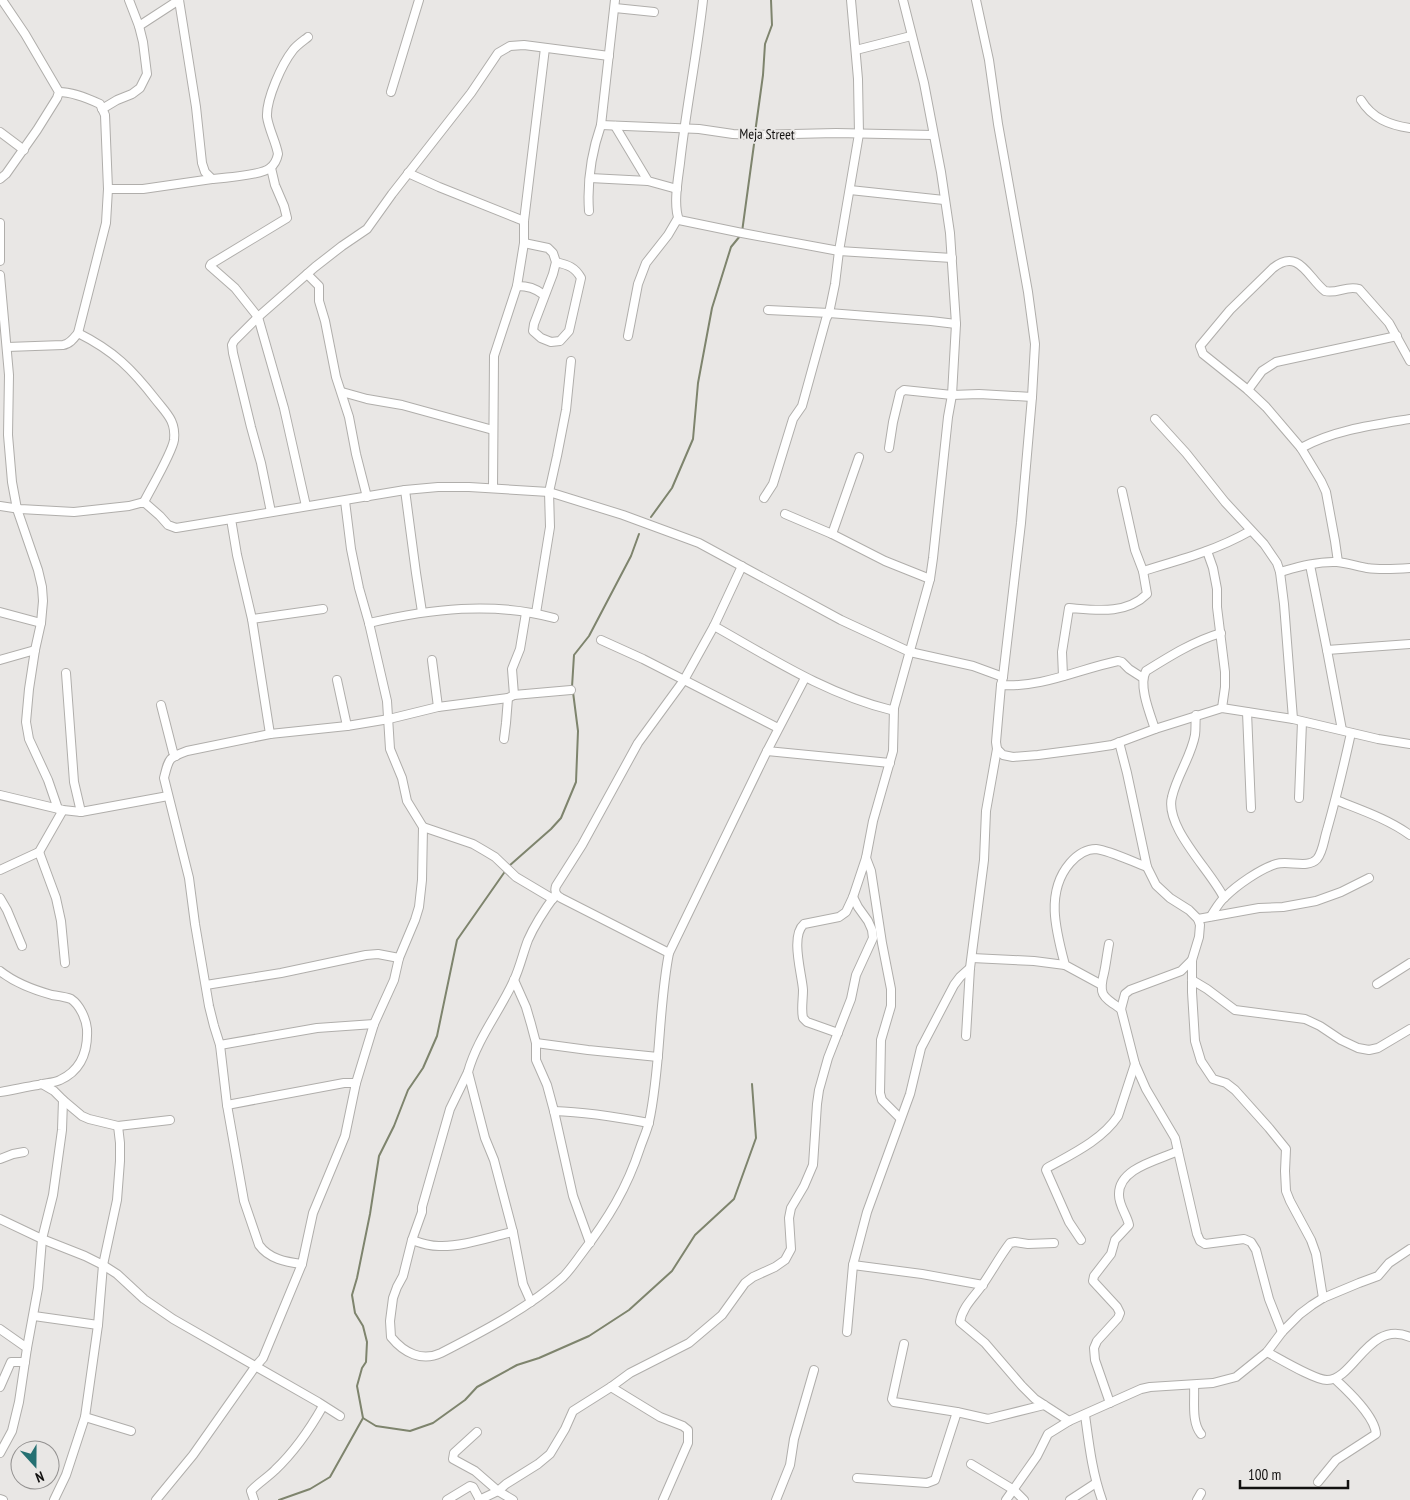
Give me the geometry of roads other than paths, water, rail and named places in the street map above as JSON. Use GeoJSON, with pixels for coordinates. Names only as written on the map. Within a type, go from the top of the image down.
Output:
{"type":"FeatureCollection","features":[{"type":"Feature","properties":{"kind":"street"},"geometry":{"type":"LineString","coordinates":[[0,179],[24,150],[59,92],[25,34],[2,0]]}},
{"type":"Feature","properties":{"kind":"street"},"geometry":{"type":"LineString","coordinates":[[102,109],[140,88],[147,74],[143,42],[129,0]]}},
{"type":"Feature","properties":{"kind":"street"},"geometry":{"type":"LineString","coordinates":[[138,26],[179,0],[196,107],[202,162],[207,176],[212,180]]}},
{"type":"Feature","properties":{"kind":"street"},"geometry":{"type":"LineString","coordinates":[[391,92],[419,0]]}},
{"type":"Feature","properties":{"kind":"street"},"geometry":{"type":"LineString","coordinates":[[628,336],[638,284],[646,263],[668,235],[678,218],[677,189],[703,0]]}},
{"type":"Feature","properties":{"kind":"street"},"geometry":{"type":"LineString","coordinates":[[764,498],[773,484],[793,420],[802,406],[829,312],[835,284],[859,134],[856,50],[851,0]]}},
{"type":"Feature","properties":{"kind":"street"},"geometry":{"type":"LineString","coordinates":[[838,1033],[807,1022],[803,1018],[803,990],[798,933],[800,927],[804,924],[839,917],[846,912],[854,897],[866,858],[873,821],[893,751],[894,708],[930,579],[952,395],[956,324],[950,233],[941,172],[924,83],[903,0]]}},
{"type":"Feature","properties":{"kind":"street"},"geometry":{"type":"LineString","coordinates":[[966,1036],[970,968],[984,860],[986,811],[997,748],[1002,681],[1022,523],[1035,344],[1034,328],[998,124],[989,60],[976,0]]}},
{"type":"Feature","properties":{"kind":"street"},"geometry":{"type":"LineString","coordinates":[[589,210],[590,178],[595,141],[601,125],[615,4],[654,12]]}},
{"type":"Feature","properties":{"kind":"street"},"geometry":{"type":"LineString","coordinates":[[856,50],[911,36]]}},
{"type":"Feature","properties":{"kind":"street"},"geometry":{"type":"LineString","coordinates":[[108,189],[143,189],[247,175],[271,168],[278,154],[267,117],[270,98],[278,76],[288,57],[308,37]]}},
{"type":"Feature","properties":{"kind":"street"},"geometry":{"type":"LineString","coordinates":[[271,512],[232,345],[234,341],[307,274],[342,246],[367,230],[502,50],[514,45],[609,56]]}},
{"type":"Feature","properties":{"kind":"street"},"geometry":{"type":"LineString","coordinates":[[493,488],[494,356],[517,286],[524,242],[524,221],[545,48]]}},
{"type":"Feature","properties":{"kind":"street"},"geometry":{"type":"LineString","coordinates":[[6,348],[68,344],[78,333],[104,233],[108,189],[105,115],[100,104],[88,98],[59,92]]}},
{"type":"Feature","properties":{"kind":"street"},"geometry":{"type":"LineString","coordinates":[[1361,100],[1374,115],[1381,119],[1410,128]]}},
{"type":"Feature","properties":{"kind":"street","name":"Meja Street"},"geometry":{"type":"LineString","coordinates":[[601,125],[684,128],[755,135],[836,133],[933,135]]}},
{"type":"Feature","properties":{"kind":"street"},"geometry":{"type":"LineString","coordinates":[[615,126],[648,181]]}},
{"type":"Feature","properties":{"kind":"street"},"geometry":{"type":"LineString","coordinates":[[0,132],[24,150]]}},
{"type":"Feature","properties":{"kind":"street"},"geometry":{"type":"LineString","coordinates":[[271,168],[287,218],[210,266],[235,288],[258,317],[284,408],[306,506]]}},
{"type":"Feature","properties":{"kind":"street"},"geometry":{"type":"LineString","coordinates":[[408,173],[524,221]]}},
{"type":"Feature","properties":{"kind":"street"},"geometry":{"type":"LineString","coordinates":[[590,178],[648,181],[677,189]]}},
{"type":"Feature","properties":{"kind":"street"},"geometry":{"type":"LineString","coordinates":[[850,190],[944,200]]}},
{"type":"Feature","properties":{"kind":"street"},"geometry":{"type":"LineString","coordinates":[[678,218],[681,221],[692,224],[839,251],[952,258]]}},
{"type":"Feature","properties":{"kind":"street"},"geometry":{"type":"LineString","coordinates":[[0,224],[0,261]]}},
{"type":"Feature","properties":{"kind":"street"},"geometry":{"type":"LineString","coordinates":[[524,242],[548,248],[553,253],[556,262],[533,331],[541,338],[551,342],[560,341],[569,331],[581,278],[577,270],[556,262]]}},
{"type":"Feature","properties":{"kind":"street"},"geometry":{"type":"LineString","coordinates":[[1338,562],[1326,492],[1301,448],[1266,407],[1203,354],[1200,346],[1230,310],[1273,268],[1287,261],[1298,263],[1304,267],[1322,290],[1327,292],[1353,287],[1359,289],[1387,320],[1410,362]]}},
{"type":"Feature","properties":{"kind":"street"},"geometry":{"type":"LineString","coordinates":[[307,274],[319,288],[319,301],[336,377],[349,418],[367,497]]}},
{"type":"Feature","properties":{"kind":"street"},"geometry":{"type":"LineString","coordinates":[[0,275],[9,375],[8,435],[10,464],[17,509],[38,570],[43,601],[29,689],[26,722],[29,739],[60,809],[39,852],[0,870]]}},
{"type":"Feature","properties":{"kind":"street"},"geometry":{"type":"LineString","coordinates":[[517,286],[528,286],[537,289],[544,295]]}},
{"type":"Feature","properties":{"kind":"street"},"geometry":{"type":"LineString","coordinates":[[768,310],[829,312],[931,320],[956,324]]}},
{"type":"Feature","properties":{"kind":"street"},"geometry":{"type":"LineString","coordinates":[[0,506],[17,509],[74,512],[129,506],[144,502],[174,442],[175,428],[170,415],[138,376],[126,364],[78,333]]}},
{"type":"Feature","properties":{"kind":"street"},"geometry":{"type":"LineString","coordinates":[[1248,390],[1262,371],[1276,362],[1397,336]]}},
{"type":"Feature","properties":{"kind":"street"},"geometry":{"type":"LineString","coordinates":[[536,613],[550,527],[549,492],[558,456],[566,410],[571,361]]}},
{"type":"Feature","properties":{"kind":"street"},"geometry":{"type":"LineString","coordinates":[[0,374],[9,375]]}},
{"type":"Feature","properties":{"kind":"street"},"geometry":{"type":"LineString","coordinates":[[889,448],[901,391],[909,390],[952,395],[978,394],[1032,397]]}},
{"type":"Feature","properties":{"kind":"street"},"geometry":{"type":"LineString","coordinates":[[342,392],[367,399],[402,405],[493,430]]}},
{"type":"Feature","properties":{"kind":"street"},"geometry":{"type":"LineString","coordinates":[[1155,419],[1273,557],[1280,572],[1288,645],[1293,720]]}},
{"type":"Feature","properties":{"kind":"street"},"geometry":{"type":"LineString","coordinates":[[1301,448],[1325,436],[1377,424],[1410,419]]}},
{"type":"Feature","properties":{"kind":"street"},"geometry":{"type":"LineString","coordinates":[[832,534],[860,457]]}},
{"type":"Feature","properties":{"kind":"street"},"geometry":{"type":"LineString","coordinates":[[144,502],[168,525],[176,528],[405,490],[438,487],[549,492],[699,543],[841,620],[910,652],[973,666],[1018,687],[1038,684],[1118,661],[1143,678]]}},
{"type":"Feature","properties":{"kind":"street"},"geometry":{"type":"LineString","coordinates":[[405,490],[422,612]]}},
{"type":"Feature","properties":{"kind":"street"},"geometry":{"type":"LineString","coordinates":[[1063,676],[1062,652],[1069,608],[1112,610],[1135,602],[1146,594],[1143,571],[1135,550],[1122,491]]}},
{"type":"Feature","properties":{"kind":"street"},"geometry":{"type":"LineString","coordinates":[[156,1500],[193,1455],[263,1358],[302,1264],[313,1213],[345,1136],[356,1083],[374,1024],[394,980],[399,958],[415,920],[418,907],[422,880],[423,827],[407,801],[402,778],[390,749],[387,701],[359,588],[351,549],[345,500]]}},
{"type":"Feature","properties":{"kind":"street"},"geometry":{"type":"LineString","coordinates":[[785,514],[832,534],[885,561],[930,579]]}},
{"type":"Feature","properties":{"kind":"street"},"geometry":{"type":"LineString","coordinates":[[231,519],[252,620],[270,734]]}},
{"type":"Feature","properties":{"kind":"street"},"geometry":{"type":"LineString","coordinates":[[1143,571],[1206,551],[1232,541],[1250,531]]}},
{"type":"Feature","properties":{"kind":"street"},"geometry":{"type":"LineString","coordinates":[[1206,551],[1213,568],[1217,589],[1217,607],[1225,680],[1222,708]]}},
{"type":"Feature","properties":{"kind":"street"},"geometry":{"type":"LineString","coordinates":[[1280,572],[1310,565],[1338,562],[1367,568],[1410,568]]}},
{"type":"Feature","properties":{"kind":"street"},"geometry":{"type":"LineString","coordinates":[[1310,565],[1342,730]]}},
{"type":"Feature","properties":{"kind":"street"},"geometry":{"type":"LineString","coordinates":[[742,566],[714,626],[684,680],[638,743],[582,845],[556,886],[555,897],[539,919],[528,941],[514,980],[470,1063],[468,1072],[450,1110],[403,1276],[393,1298],[391,1337],[397,1344],[412,1354],[420,1357],[435,1356],[531,1302],[565,1276],[617,1202],[632,1171],[649,1123],[658,1057],[664,978],[669,953],[778,728],[805,678]]}},
{"type":"Feature","properties":{"kind":"street"},"geometry":{"type":"LineString","coordinates":[[369,623],[422,612],[482,608],[536,613],[554,618]]}},
{"type":"Feature","properties":{"kind":"street"},"geometry":{"type":"LineString","coordinates":[[252,620],[322,609]]}},
{"type":"Feature","properties":{"kind":"street"},"geometry":{"type":"LineString","coordinates":[[0,612],[41,623]]}},
{"type":"Feature","properties":{"kind":"street"},"geometry":{"type":"LineString","coordinates":[[504,739],[511,696],[512,670],[520,649],[526,612]]}},
{"type":"Feature","properties":{"kind":"street"},"geometry":{"type":"LineString","coordinates":[[714,626],[805,678],[849,698],[890,710],[894,708]]}},
{"type":"Feature","properties":{"kind":"street"},"geometry":{"type":"LineString","coordinates":[[1155,729],[1145,694],[1143,678],[1146,671],[1166,658],[1221,633]]}},
{"type":"Feature","properties":{"kind":"street"},"geometry":{"type":"LineString","coordinates":[[601,640],[644,659],[778,728]]}},
{"type":"Feature","properties":{"kind":"street"},"geometry":{"type":"LineString","coordinates":[[1327,650],[1410,644]]}},
{"type":"Feature","properties":{"kind":"street"},"geometry":{"type":"LineString","coordinates":[[0,660],[35,650]]}},
{"type":"Feature","properties":{"kind":"street"},"geometry":{"type":"LineString","coordinates":[[432,660],[438,707]]}},
{"type":"Feature","properties":{"kind":"street"},"geometry":{"type":"LineString","coordinates":[[66,673],[74,782],[81,812]]}},
{"type":"Feature","properties":{"kind":"street"},"geometry":{"type":"LineString","coordinates":[[337,680],[347,726]]}},
{"type":"Feature","properties":{"kind":"street"},"geometry":{"type":"LineString","coordinates":[[302,1264],[284,1262],[263,1251],[259,1245],[244,1201],[227,1105],[220,1045],[214,1026],[206,985],[189,878],[164,778],[168,762],[187,751],[270,734],[347,726],[389,719],[438,707],[511,696],[571,690]]}},
{"type":"Feature","properties":{"kind":"street"},"geometry":{"type":"LineString","coordinates":[[161,705],[173,752],[176,756]]}},
{"type":"Feature","properties":{"kind":"street"},"geometry":{"type":"LineString","coordinates":[[997,748],[1003,754],[1011,757],[1038,756],[1092,748],[1119,742],[1196,715],[1222,708],[1293,720],[1378,739],[1410,744]]}},
{"type":"Feature","properties":{"kind":"street"},"geometry":{"type":"LineString","coordinates":[[1248,712],[1251,808]]}},
{"type":"Feature","properties":{"kind":"street"},"geometry":{"type":"LineString","coordinates":[[1196,715],[1195,735],[1170,804],[1177,827],[1218,886],[1224,898]]}},
{"type":"Feature","properties":{"kind":"street"},"geometry":{"type":"LineString","coordinates":[[1299,798],[1302,722]]}},
{"type":"Feature","properties":{"kind":"street"},"geometry":{"type":"LineString","coordinates":[[1211,916],[1224,898],[1254,876],[1278,863],[1310,864],[1317,859],[1336,800],[1351,733]]}},
{"type":"Feature","properties":{"kind":"street"},"geometry":{"type":"LineString","coordinates":[[1119,742],[1147,867],[1156,885],[1170,898],[1190,910],[1198,918],[1200,925],[1199,937],[1192,960],[1195,1040],[1200,1061],[1214,1079],[1226,1083],[1234,1090],[1286,1149],[1286,1191],[1311,1240],[1316,1254],[1323,1298]]}},
{"type":"Feature","properties":{"kind":"street"},"geometry":{"type":"LineString","coordinates":[[767,751],[890,763]]}},
{"type":"Feature","properties":{"kind":"street"},"geometry":{"type":"LineString","coordinates":[[0,795],[81,812],[168,796]]}},
{"type":"Feature","properties":{"kind":"street"},"geometry":{"type":"LineString","coordinates":[[1336,800],[1400,828],[1410,835]]}},
{"type":"Feature","properties":{"kind":"street"},"geometry":{"type":"LineString","coordinates":[[423,827],[485,850],[516,877],[669,953]]}},
{"type":"Feature","properties":{"kind":"street"},"geometry":{"type":"LineString","coordinates":[[1065,965],[1056,928],[1054,904],[1057,884],[1073,859],[1086,850],[1095,849],[1106,851],[1147,867]]}},
{"type":"Feature","properties":{"kind":"street"},"geometry":{"type":"LineString","coordinates":[[39,852],[56,898],[61,921],[65,963]]}},
{"type":"Feature","properties":{"kind":"street"},"geometry":{"type":"LineString","coordinates":[[866,858],[872,871],[882,943],[892,989],[891,1006],[881,1040],[880,1093],[882,1100],[900,1118]]}},
{"type":"Feature","properties":{"kind":"street"},"geometry":{"type":"LineString","coordinates":[[1198,918],[1316,901],[1341,892],[1368,878]]}},
{"type":"Feature","properties":{"kind":"street"},"geometry":{"type":"LineString","coordinates":[[447,1500],[470,1486],[473,1487],[480,1500],[498,1491],[538,1464],[550,1454],[574,1411],[630,1373],[688,1343],[717,1320],[744,1283],[786,1260],[791,1249],[789,1218],[791,1208],[811,1171],[819,1090],[828,1058],[851,999],[856,975],[873,938],[868,921],[858,907],[854,897]]}},
{"type":"Feature","properties":{"kind":"street"},"geometry":{"type":"LineString","coordinates":[[0,898],[22,946]]}},
{"type":"Feature","properties":{"kind":"street"},"geometry":{"type":"LineString","coordinates":[[1109,944],[1100,989],[1108,1001],[1121,1009]]}},
{"type":"Feature","properties":{"kind":"street"},"geometry":{"type":"LineString","coordinates":[[206,985],[281,973],[366,955],[378,954],[399,958]]}},
{"type":"Feature","properties":{"kind":"street"},"geometry":{"type":"LineString","coordinates":[[972,958],[1034,961],[1065,965],[1100,984]]}},
{"type":"Feature","properties":{"kind":"street"},"geometry":{"type":"LineString","coordinates":[[1192,960],[1181,971],[1130,990],[1125,994],[1121,1009],[1135,1064],[1146,1090],[1175,1138],[1200,1242],[1205,1244],[1244,1239],[1251,1242],[1256,1250],[1269,1299],[1282,1332]]}},
{"type":"Feature","properties":{"kind":"street"},"geometry":{"type":"LineString","coordinates":[[1377,984],[1410,963]]}},
{"type":"Feature","properties":{"kind":"street"},"geometry":{"type":"LineString","coordinates":[[847,1332],[854,1265],[866,1212],[910,1094],[920,1048],[954,985],[960,976],[970,968]]}},
{"type":"Feature","properties":{"kind":"street"},"geometry":{"type":"LineString","coordinates":[[0,971],[12,980],[24,985],[71,999],[84,1015],[87,1023],[88,1038],[86,1052],[80,1063],[60,1080],[0,1092]]}},
{"type":"Feature","properties":{"kind":"street"},"geometry":{"type":"LineString","coordinates":[[514,980],[526,1007],[536,1043],[536,1060],[547,1085],[573,1196],[590,1243]]}},
{"type":"Feature","properties":{"kind":"street"},"geometry":{"type":"LineString","coordinates":[[1192,980],[1235,1010],[1305,1019],[1358,1048],[1369,1050],[1378,1048],[1410,1029]]}},
{"type":"Feature","properties":{"kind":"street"},"geometry":{"type":"LineString","coordinates":[[220,1045],[317,1028],[374,1024]]}},
{"type":"Feature","properties":{"kind":"street"},"geometry":{"type":"LineString","coordinates":[[536,1043],[658,1057]]}},
{"type":"Feature","properties":{"kind":"street"},"geometry":{"type":"LineString","coordinates":[[1081,1240],[1069,1222],[1046,1169],[1083,1148],[1114,1122],[1118,1116],[1135,1064]]}},
{"type":"Feature","properties":{"kind":"street"},"geometry":{"type":"LineString","coordinates":[[468,1072],[485,1138],[494,1160],[513,1232],[523,1284],[531,1302]]}},
{"type":"Feature","properties":{"kind":"street"},"geometry":{"type":"LineString","coordinates":[[227,1105],[344,1083],[356,1083]]}},
{"type":"Feature","properties":{"kind":"street"},"geometry":{"type":"LineString","coordinates":[[42,1084],[54,1091],[82,1116],[89,1119],[118,1126],[170,1120]]}},
{"type":"Feature","properties":{"kind":"street"},"geometry":{"type":"LineString","coordinates":[[0,1453],[12,1431],[19,1402],[38,1288],[42,1239],[53,1195],[62,1130],[63,1100]]}},
{"type":"Feature","properties":{"kind":"street"},"geometry":{"type":"LineString","coordinates":[[554,1111],[614,1116],[649,1123]]}},
{"type":"Feature","properties":{"kind":"street"},"geometry":{"type":"LineString","coordinates":[[54,1500],[66,1475],[85,1417],[98,1325],[103,1265],[116,1200],[120,1162],[118,1126]]}},
{"type":"Feature","properties":{"kind":"street"},"geometry":{"type":"LineString","coordinates":[[1110,1403],[1095,1360],[1094,1348],[1097,1341],[1118,1318],[1120,1313],[1093,1281],[1094,1276],[1108,1259],[1115,1240],[1129,1225],[1119,1198],[1119,1191],[1125,1178],[1136,1169],[1178,1151]]}},
{"type":"Feature","properties":{"kind":"street"},"geometry":{"type":"LineString","coordinates":[[0,1159],[24,1152]]}},
{"type":"Feature","properties":{"kind":"street"},"geometry":{"type":"LineString","coordinates":[[0,1219],[103,1265],[117,1274],[144,1299],[173,1319],[340,1416]]}},
{"type":"Feature","properties":{"kind":"street"},"geometry":{"type":"LineString","coordinates":[[412,1240],[432,1245],[453,1245],[513,1232]]}},
{"type":"Feature","properties":{"kind":"street"},"geometry":{"type":"LineString","coordinates":[[1054,1243],[1028,1244],[1015,1242],[1010,1244],[983,1285],[968,1303],[961,1318],[961,1324],[985,1343],[1028,1392],[1069,1421]]}},
{"type":"Feature","properties":{"kind":"street"},"geometry":{"type":"LineString","coordinates":[[1006,1500],[1037,1456],[1048,1434],[1069,1421],[1150,1387],[1213,1383],[1236,1377],[1267,1352],[1282,1332],[1300,1314],[1323,1298],[1378,1276],[1389,1264],[1410,1249]]}},
{"type":"Feature","properties":{"kind":"street"},"geometry":{"type":"LineString","coordinates":[[854,1265],[922,1274],[983,1285]]}},
{"type":"Feature","properties":{"kind":"street"},"geometry":{"type":"LineString","coordinates":[[34,1316],[98,1325]]}},
{"type":"Feature","properties":{"kind":"street"},"geometry":{"type":"LineString","coordinates":[[0,1329],[27,1348]]}},
{"type":"Feature","properties":{"kind":"street"},"geometry":{"type":"LineString","coordinates":[[1267,1352],[1322,1380],[1335,1378],[1345,1371],[1379,1338],[1398,1333],[1410,1336]]}},
{"type":"Feature","properties":{"kind":"street"},"geometry":{"type":"LineString","coordinates":[[904,1344],[892,1401],[982,1418],[993,1418],[1044,1405]]}},
{"type":"Feature","properties":{"kind":"street"},"geometry":{"type":"LineString","coordinates":[[0,1387],[11,1362],[25,1362]]}},
{"type":"Feature","properties":{"kind":"street"},"geometry":{"type":"LineString","coordinates":[[776,1500],[790,1465],[794,1439],[814,1370]]}},
{"type":"Feature","properties":{"kind":"street"},"geometry":{"type":"LineString","coordinates":[[1318,1482],[1336,1460],[1376,1434],[1374,1426],[1366,1413],[1335,1378]]}},
{"type":"Feature","properties":{"kind":"street"},"geometry":{"type":"LineString","coordinates":[[1194,1385],[1195,1422],[1200,1434]]}},
{"type":"Feature","properties":{"kind":"street"},"geometry":{"type":"LineString","coordinates":[[610,1387],[660,1417],[683,1426],[688,1430],[688,1444],[663,1500],[667,1500]]}},
{"type":"Feature","properties":{"kind":"street"},"geometry":{"type":"LineString","coordinates":[[254,1500],[251,1491],[275,1471],[294,1449],[323,1406]]}},
{"type":"Feature","properties":{"kind":"street"},"geometry":{"type":"LineString","coordinates":[[857,1478],[927,1483],[935,1480],[957,1412]]}},
{"type":"Feature","properties":{"kind":"street"},"geometry":{"type":"LineString","coordinates":[[1085,1415],[1091,1462],[1102,1500]]}},
{"type":"Feature","properties":{"kind":"street"},"geometry":{"type":"LineString","coordinates":[[85,1417],[131,1430]]}},
{"type":"Feature","properties":{"kind":"street"},"geometry":{"type":"LineString","coordinates":[[477,1432],[454,1453],[453,1459],[475,1471],[498,1491],[513,1500]]}},
{"type":"Feature","properties":{"kind":"street"},"geometry":{"type":"LineString","coordinates":[[971,1464],[1014,1490],[1024,1500]]}},
{"type":"Feature","properties":{"kind":"street"},"geometry":{"type":"LineString","coordinates":[[1070,1500],[1096,1483]]}},
{"type":"Feature","properties":{"kind":"waterway"},"geometry":{"type":"LineString","coordinates":[[755,133],[765,44],[772,25],[771,0]]}},
{"type":"Feature","properties":{"kind":"waterway"},"geometry":{"type":"LineString","coordinates":[[742,232],[755,137]]}},
{"type":"Feature","properties":{"kind":"waterway"},"geometry":{"type":"LineString","coordinates":[[651,517],[672,488],[693,439],[698,383],[712,308],[731,247],[740,236]]}},
{"type":"Feature","properties":{"kind":"waterway"},"geometry":{"type":"LineString","coordinates":[[572,687],[574,655],[589,636],[631,556],[639,534]]}},
{"type":"Feature","properties":{"kind":"waterway"},"geometry":{"type":"LineString","coordinates":[[509,866],[561,818],[576,782],[578,731],[573,692]]}},
{"type":"Feature","properties":{"kind":"waterway"},"geometry":{"type":"LineString","coordinates":[[279,1500],[310,1489],[330,1477],[363,1418],[357,1386],[362,1368],[366,1362],[367,1342],[363,1326],[355,1313],[352,1295],[370,1214],[379,1156],[394,1126],[408,1090],[423,1068],[437,1036],[457,940],[506,870]]}},
{"type":"Feature","properties":{"kind":"waterway"},"geometry":{"type":"LineString","coordinates":[[363,1418],[376,1426],[410,1431],[433,1423],[465,1400],[477,1387],[517,1365],[539,1358],[589,1336],[629,1310],[672,1271],[695,1235],[734,1199],[756,1138],[752,1084]]}}]}
